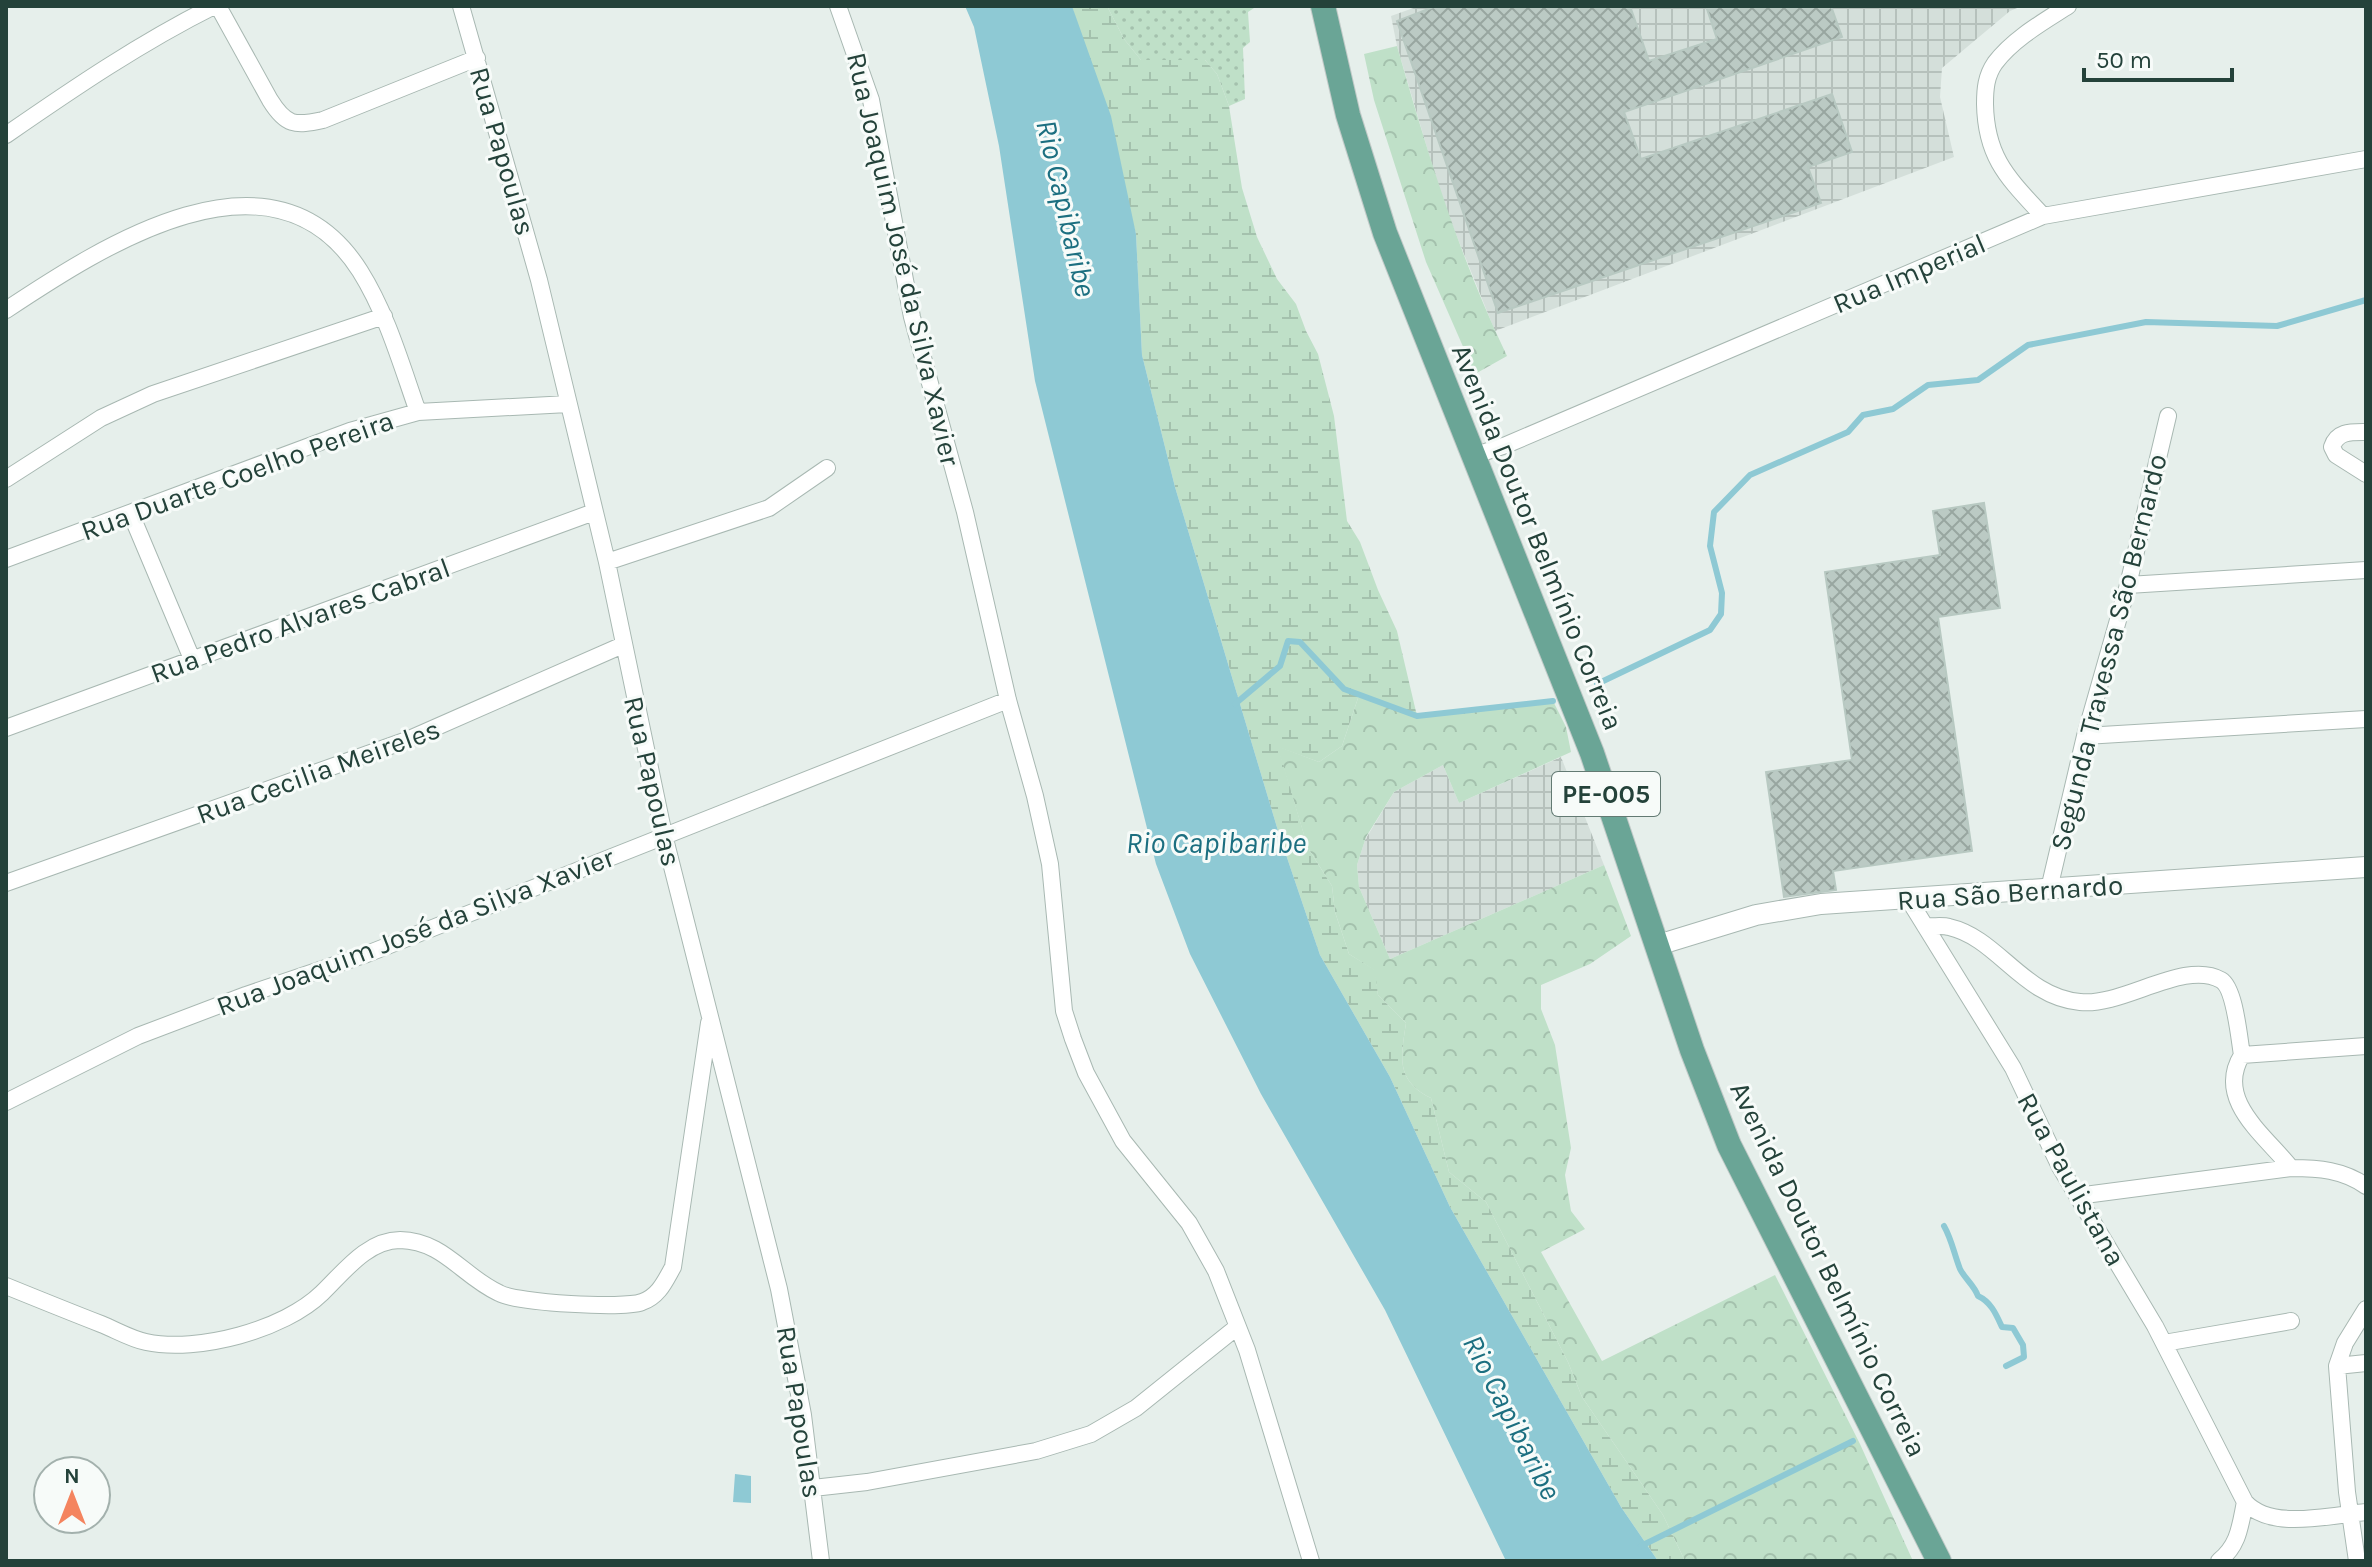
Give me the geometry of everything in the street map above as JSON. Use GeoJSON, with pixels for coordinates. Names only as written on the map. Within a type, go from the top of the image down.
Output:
{"type":"FeatureCollection","features":[{"type":"Feature","properties":{"kind":"main road","name":"Avenida Doutor Belmínio Correia"},"geometry":{"type":"LineString","coordinates":[[1323,6],[1348,115],[1385,233],[1592,753],[1692,1050],[1729,1145],[1939,1561]]}},
{"type":"Feature","properties":{"kind":"street"},"geometry":{"type":"LineString","coordinates":[[6,135],[112,62],[216,6],[274,108],[289,122],[305,124],[323,120],[477,58]]}},
{"type":"Feature","properties":{"kind":"street","name":"Rua Papoulas"},"geometry":{"type":"LineString","coordinates":[[461,6],[539,280],[607,562],[664,835],[779,1289],[803,1415],[821,1561]]}},
{"type":"Feature","properties":{"kind":"street","name":"Rua Joaquim José da Silva Xavier"},"geometry":{"type":"LineString","coordinates":[[838,6],[871,100],[912,317],[965,512],[1008,700],[1035,796],[1050,864],[1064,1011],[1086,1073],[1123,1141],[1204,1245],[1247,1350],[1311,1561]]}},
{"type":"Feature","properties":{"kind":"street"},"geometry":{"type":"LineString","coordinates":[[2043,216],[1995,158],[1986,118],[1985,91],[1992,66],[2005,52],[2068,6]]}},
{"type":"Feature","properties":{"kind":"street","name":"Rua Imperial"},"geometry":{"type":"LineString","coordinates":[[1473,456],[1506,445],[2043,216],[2366,159]]}},
{"type":"Feature","properties":{"kind":"street"},"geometry":{"type":"LineString","coordinates":[[6,310],[77,263],[172,219],[221,207],[258,206],[298,214],[334,239],[359,269],[384,316],[418,412]]}},
{"type":"Feature","properties":{"kind":"street"},"geometry":{"type":"LineString","coordinates":[[6,479],[101,418],[153,394],[384,316]]}},
{"type":"Feature","properties":{"kind":"street","name":"Rua Duarte Coelho Pereira"},"geometry":{"type":"LineString","coordinates":[[6,559],[350,431],[418,412],[568,404]]}},
{"type":"Feature","properties":{"kind":"street","name":"Segunda Travessa São Bernardo"},"geometry":{"type":"LineString","coordinates":[[2049,889],[2085,736],[2128,585],[2168,416]]}},
{"type":"Feature","properties":{"kind":"street"},"geometry":{"type":"LineString","coordinates":[[2362,432],[2338,436],[2332,451],[2366,474]]}},
{"type":"Feature","properties":{"kind":"street"},"geometry":{"type":"LineString","coordinates":[[607,562],[769,508],[827,468]]}},
{"type":"Feature","properties":{"kind":"street","name":"Rua Pedro Alvares Cabral"},"geometry":{"type":"LineString","coordinates":[[6,728],[594,512]]}},
{"type":"Feature","properties":{"kind":"street"},"geometry":{"type":"LineString","coordinates":[[131,514],[192,659]]}},
{"type":"Feature","properties":{"kind":"street"},"geometry":{"type":"LineString","coordinates":[[2128,585],[2366,570]]}},
{"type":"Feature","properties":{"kind":"street","name":"Rua Cecilia Meireles"},"geometry":{"type":"LineString","coordinates":[[6,883],[407,740],[623,645]]}},
{"type":"Feature","properties":{"kind":"street","name":"Rua Joaquim José da Silva Xavier"},"geometry":{"type":"LineString","coordinates":[[6,1102],[138,1036],[380,949],[1008,700]]}},
{"type":"Feature","properties":{"kind":"street"},"geometry":{"type":"LineString","coordinates":[[2085,736],[2366,719]]}},
{"type":"Feature","properties":{"kind":"street","name":"Rua São Bernardo"},"geometry":{"type":"LineString","coordinates":[[1658,945],[1769,913],[1821,904],[2366,867]]}},
{"type":"Feature","properties":{"kind":"street","name":"Rua Paulistana"},"geometry":{"type":"LineString","coordinates":[[1909,900],[2013,1068],[2060,1167],[2164,1343],[2245,1502]]}},
{"type":"Feature","properties":{"kind":"street"},"geometry":{"type":"LineString","coordinates":[[1925,926],[1950,927],[1975,939],[2042,991],[2081,1003],[2127,996],[2171,979],[2192,975],[2220,979],[2227,984],[2232,1001],[2242,1055],[2235,1065],[2233,1079],[2236,1099],[2249,1120],[2291,1168]]}},
{"type":"Feature","properties":{"kind":"street"},"geometry":{"type":"LineString","coordinates":[[6,1286],[145,1342],[193,1344],[254,1331],[285,1318],[308,1306],[345,1268],[373,1248],[396,1240],[418,1242],[441,1250],[464,1271],[500,1294],[530,1301],[626,1305],[643,1302],[661,1289],[673,1267],[710,1015]]}},
{"type":"Feature","properties":{"kind":"street"},"geometry":{"type":"LineString","coordinates":[[2242,1055],[2366,1046]]}},
{"type":"Feature","properties":{"kind":"street"},"geometry":{"type":"LineString","coordinates":[[2077,1196],[2291,1168],[2322,1168],[2352,1176],[2366,1186]]}},
{"type":"Feature","properties":{"kind":"street"},"geometry":{"type":"LineString","coordinates":[[2357,1561],[2358,1513],[2337,1366],[2345,1343],[2366,1309]]}},
{"type":"Feature","properties":{"kind":"street"},"geometry":{"type":"LineString","coordinates":[[2164,1343],[2291,1321]]}},
{"type":"Feature","properties":{"kind":"street"},"geometry":{"type":"LineString","coordinates":[[813,1488],[867,1482],[1036,1451],[1091,1434],[1136,1408],[1237,1327]]}},
{"type":"Feature","properties":{"kind":"street"},"geometry":{"type":"LineString","coordinates":[[2337,1366],[2366,1363]]}},
{"type":"Feature","properties":{"kind":"street"},"geometry":{"type":"LineString","coordinates":[[2245,1502],[2253,1511],[2282,1520],[2358,1513]]}},
{"type":"Feature","properties":{"kind":"street"},"geometry":{"type":"LineString","coordinates":[[2219,1561],[2238,1539],[2245,1502]]}},
{"type":"Feature","properties":{"kind":"shaded area"},"geometry":{"type":"Polygon","coordinates":[[[1419,6],[2022,6],[2010,11],[1942,68],[1940,97],[1954,157],[1495,331],[1443,202],[1397,46],[1391,16],[1419,6]]]}},
{"type":"Feature","properties":{"kind":"shaded area"},"geometry":{"type":"Polygon","coordinates":[[[1561,757],[1604,865],[1390,959],[1359,887],[1357,865],[1365,840],[1394,792],[1443,765],[1459,803],[1561,757]]]}},
{"type":"Feature","properties":{"kind":"green space"},"geometry":{"type":"Polygon","coordinates":[[[1072,6],[1107,6],[1124,39],[1141,60],[1205,60],[1217,74],[1229,106],[1242,188],[1257,237],[1277,279],[1296,304],[1318,354],[1334,416],[1347,521],[1360,542],[1397,631],[1417,716],[1359,695],[1342,746],[1319,762],[1278,747],[1308,848],[1332,886],[1335,912],[1349,954],[1375,970],[1378,995],[1406,1023],[1403,1066],[1411,1083],[1431,1098],[1449,1172],[1486,1202],[1568,1362],[1582,1397],[1663,1515],[1685,1561],[1658,1561],[1621,1507],[1450,1207],[1390,1077],[1320,955],[1279,834],[1175,487],[1142,355],[1136,234],[1072,6]]]}},
{"type":"Feature","properties":{"kind":"green space"},"geometry":{"type":"Polygon","coordinates":[[[1107,6],[1257,6],[1248,12],[1250,42],[1243,48],[1245,99],[1229,106],[1217,74],[1205,60],[1141,60],[1124,39],[1107,6]]]}},
{"type":"Feature","properties":{"kind":"green space"},"geometry":{"type":"Polygon","coordinates":[[[1397,46],[1445,203],[1507,356],[1475,374],[1426,262],[1374,100],[1364,54],[1397,46]]]}},
{"type":"Feature","properties":{"kind":"green space"},"geometry":{"type":"Polygon","coordinates":[[[1359,695],[1417,716],[1553,701],[1566,727],[1571,752],[1459,803],[1443,765],[1394,792],[1366,837],[1357,865],[1359,887],[1390,959],[1604,865],[1631,936],[1590,964],[1541,985],[1541,1009],[1555,1045],[1571,1148],[1565,1175],[1571,1211],[1585,1229],[1541,1252],[1602,1361],[1775,1275],[1860,1444],[1913,1561],[1685,1561],[1663,1515],[1582,1397],[1568,1362],[1486,1202],[1449,1172],[1431,1098],[1411,1083],[1403,1066],[1406,1023],[1378,995],[1374,970],[1349,954],[1335,912],[1332,886],[1308,848],[1277,746],[1319,762],[1342,746],[1359,695]]]}},
{"type":"Feature","properties":{"kind":"water","name":"Rio Capibaribe"},"geometry":{"type":"Polygon","coordinates":[[[965,6],[1072,6],[1111,116],[1136,234],[1142,355],[1175,487],[1279,834],[1320,955],[1390,1077],[1450,1207],[1621,1507],[1658,1561],[1506,1561],[1385,1310],[1261,1094],[1190,954],[1156,864],[1035,381],[999,146],[974,27],[965,6]]]}},
{"type":"Feature","properties":{"kind":"water"},"geometry":{"type":"Polygon","coordinates":[[[735,1474],[751,1476],[751,1503],[733,1502],[735,1474]]]}},
{"type":"Feature","properties":{"kind":"building"},"geometry":{"type":"Polygon","coordinates":[[[1436,6],[1630,6],[1649,61],[1717,39],[1706,6],[1831,6],[1842,37],[1624,112],[1641,159],[1832,94],[1852,152],[1808,167],[1821,203],[1498,313],[1397,21],[1436,6]]]}},
{"type":"Feature","properties":{"kind":"building"},"geometry":{"type":"Polygon","coordinates":[[[1984,503],[2000,608],[1938,617],[1972,851],[1833,871],[1836,890],[1784,897],[1766,772],[1852,760],[1825,572],[1940,555],[1933,511],[1984,503]]]}},
{"type":"Feature","properties":{"kind":"waterway"},"geometry":{"type":"LineString","coordinates":[[1597,684],[1710,630],[1721,614],[1722,593],[1710,546],[1714,512],[1750,475],[1848,432],[1863,415],[1893,409],[1928,385],[1978,380],[2028,345],[2146,322],[2277,326],[2366,300]]}},
{"type":"Feature","properties":{"kind":"waterway"},"geometry":{"type":"LineString","coordinates":[[1235,704],[1280,666],[1288,641],[1300,642],[1344,689],[1417,716],[1553,701]]}},
{"type":"Feature","properties":{"kind":"waterway"},"geometry":{"type":"LineString","coordinates":[[1944,1226],[1962,1273],[1978,1296],[1993,1309],[2002,1327],[2013,1328],[2023,1345],[2024,1357],[2006,1366]]}},
{"type":"Feature","properties":{"kind":"waterway"},"geometry":{"type":"LineString","coordinates":[[1641,1546],[1853,1441]]}}]}
